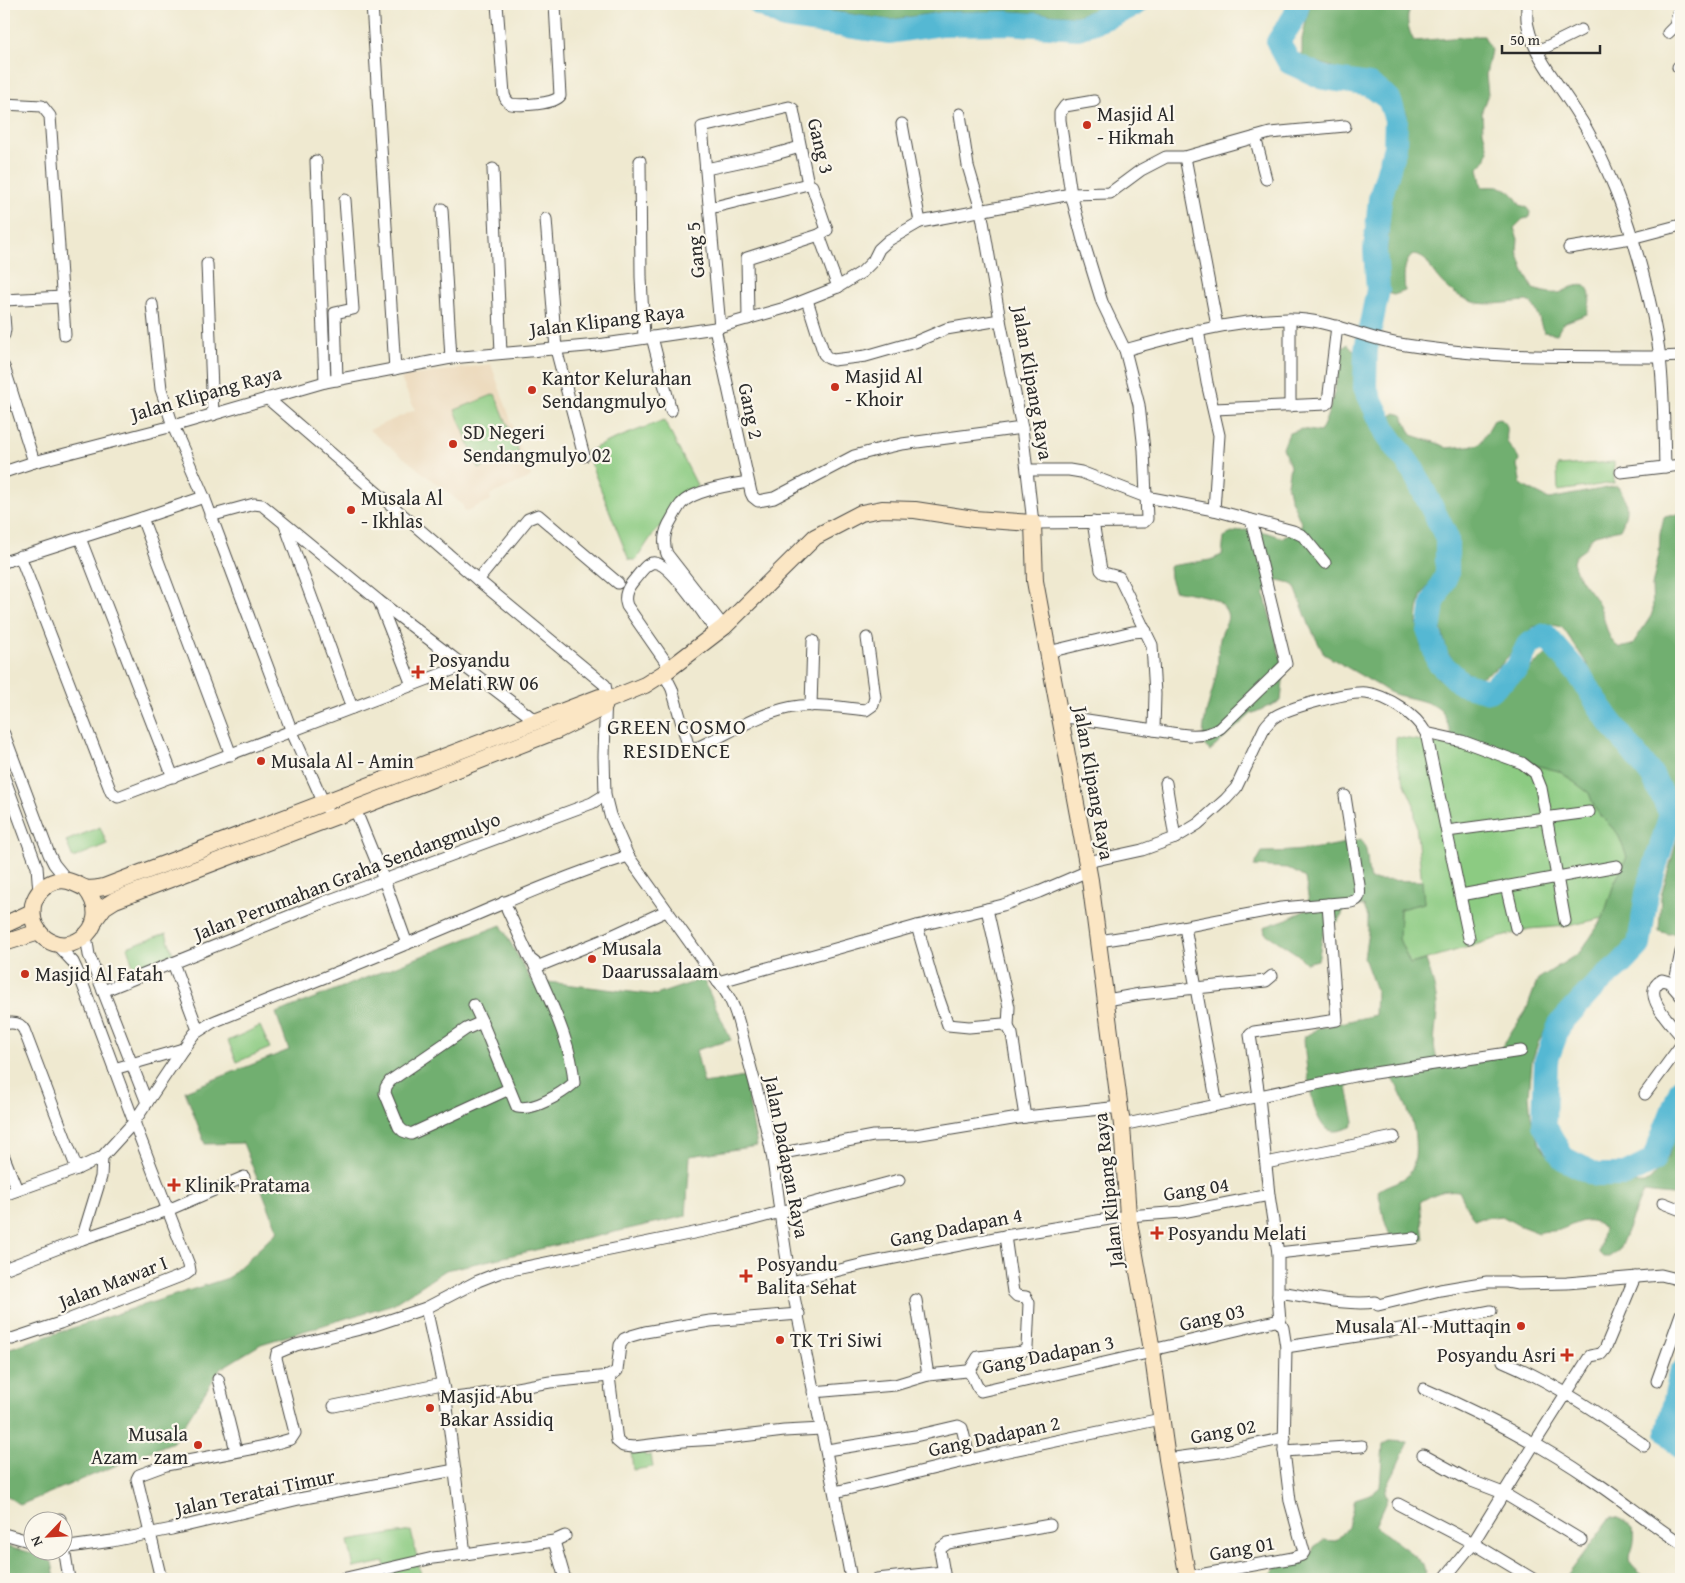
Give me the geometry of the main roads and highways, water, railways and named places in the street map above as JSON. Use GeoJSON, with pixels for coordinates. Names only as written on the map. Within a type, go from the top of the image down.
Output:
{"type":"FeatureCollection","features":[{"type":"Feature","properties":{"kind":"main road","name":"Jalan Klipang Raya"},"geometry":{"type":"LineString","coordinates":[[606,701],[645,684],[667,670],[720,630],[810,541],[838,523],[861,513],[882,510],[914,510],[974,519],[1033,523],[1035,581],[1087,866],[1107,1000],[1122,1125],[1128,1216],[1152,1351],[1167,1459],[1188,1578]]}},
{"type":"Feature","properties":{"kind":"main road"},"geometry":{"type":"LineString","coordinates":[[86,889],[104,887],[323,802],[506,741],[565,726],[604,707],[606,701],[600,697],[536,721],[506,741],[355,809],[115,900],[104,907],[86,936],[77,942],[56,944],[38,932],[32,912],[34,901],[39,892],[47,885],[56,881],[67,880],[77,883],[86,889],[94,902],[96,918]]}},
{"type":"Feature","properties":{"kind":"main road"},"geometry":{"type":"LineString","coordinates":[[4,925],[32,912]]}},
{"type":"Feature","properties":{"kind":"main road"},"geometry":{"type":"LineString","coordinates":[[4,943],[38,932]]}},
{"type":"Feature","properties":{"kind":"waterway"},"geometry":{"type":"LineString","coordinates":[[760,4],[785,17],[890,32],[942,24],[1007,23],[1078,28],[1136,4]]}},
{"type":"Feature","properties":{"kind":"waterway"},"geometry":{"type":"LineString","coordinates":[[1298,4],[1295,16],[1278,42],[1289,62],[1324,78],[1370,85],[1389,99],[1396,119],[1395,147],[1380,199],[1375,250],[1378,290],[1366,349],[1365,387],[1387,434],[1413,470],[1447,538],[1447,574],[1433,603],[1429,632],[1438,661],[1462,684],[1489,691],[1517,668],[1528,645],[1545,635],[1579,674],[1607,718],[1653,777],[1671,814],[1647,893],[1639,945],[1621,964],[1593,988],[1560,1024],[1546,1061],[1544,1125],[1563,1158],[1596,1175],[1625,1175],[1653,1161],[1681,1089]]}},
{"type":"Feature","properties":{"kind":"waterway"},"geometry":{"type":"LineString","coordinates":[[1681,1373],[1668,1431],[1681,1448]]}},
{"type":"Feature","properties":{"kind":"place","name":"Masjid Al - Hikmah"},"geometry":{"type":"Point","coordinates":[1087,125]}},
{"type":"Feature","properties":{"kind":"place","name":"Masjid Al - Khoir"},"geometry":{"type":"Point","coordinates":[835,387]}},
{"type":"Feature","properties":{"kind":"place","name":"Kantor Kelurahan Sendangmulyo"},"geometry":{"type":"Point","coordinates":[532,390]}},
{"type":"Feature","properties":{"kind":"place","name":"SD Negeri Sendangmulyo 02"},"geometry":{"type":"Point","coordinates":[453,444]}},
{"type":"Feature","properties":{"kind":"place","name":"Musala Al - Ikhlas"},"geometry":{"type":"Point","coordinates":[351,510]}},
{"type":"Feature","properties":{"kind":"place","name":"Posyandu Melati RW 06"},"geometry":{"type":"Point","coordinates":[418,672]}},
{"type":"Feature","properties":{"kind":"place","name":"Musala Al - Amin"},"geometry":{"type":"Point","coordinates":[261,761]}},
{"type":"Feature","properties":{"kind":"place","name":"Musala Daarussalaam"},"geometry":{"type":"Point","coordinates":[592,959]}},
{"type":"Feature","properties":{"kind":"place","name":"Masjid Al Fatah"},"geometry":{"type":"Point","coordinates":[25,974]}},
{"type":"Feature","properties":{"kind":"place","name":"Klinik Pratama"},"geometry":{"type":"Point","coordinates":[174,1185]}},
{"type":"Feature","properties":{"kind":"place","name":"Posyandu Melati"},"geometry":{"type":"Point","coordinates":[1157,1233]}},
{"type":"Feature","properties":{"kind":"place","name":"Posyandu Balita Sehat"},"geometry":{"type":"Point","coordinates":[746,1276]}},
{"type":"Feature","properties":{"kind":"place","name":"Musala Al - Muttaqin"},"geometry":{"type":"Point","coordinates":[1521,1326]}},
{"type":"Feature","properties":{"kind":"place","name":"TK Tri Siwi"},"geometry":{"type":"Point","coordinates":[780,1340]}},
{"type":"Feature","properties":{"kind":"place","name":"Posyandu Asri"},"geometry":{"type":"Point","coordinates":[1567,1355]}},
{"type":"Feature","properties":{"kind":"place","name":"Masjid Abu Bakar Assidiq"},"geometry":{"type":"Point","coordinates":[430,1408]}},
{"type":"Feature","properties":{"kind":"place","name":"Musala Azam - zam"},"geometry":{"type":"Point","coordinates":[198,1445]}},
{"type":"Feature","properties":{"kind":"district","name":"GREEN COSMO RESIDENCE"},"geometry":{"type":"Point","coordinates":[677,739]}}]}
